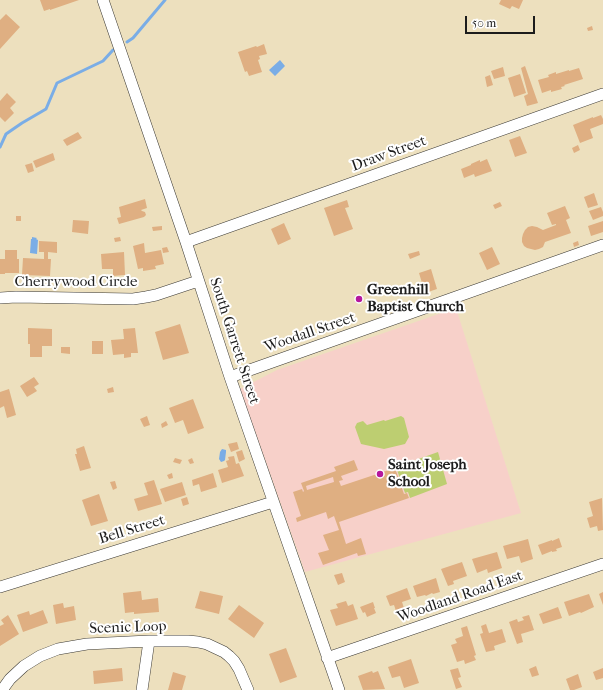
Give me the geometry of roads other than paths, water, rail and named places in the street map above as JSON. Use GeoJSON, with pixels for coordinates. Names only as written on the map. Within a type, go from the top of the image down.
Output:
{"type":"FeatureCollection","features":[{"type":"Feature","properties":{"kind":"street","name":"South Garrett Street"},"geometry":{"type":"LineString","coordinates":[[103,0],[186,242],[230,377],[339,690]]}},
{"type":"Feature","properties":{"kind":"street","name":"Draw Street"},"geometry":{"type":"LineString","coordinates":[[186,242],[603,94]]}},
{"type":"Feature","properties":{"kind":"street","name":"Woodall Street"},"geometry":{"type":"LineString","coordinates":[[230,377],[603,245]]}},
{"type":"Feature","properties":{"kind":"street","name":"Cherrywood Circle"},"geometry":{"type":"LineString","coordinates":[[0,298],[146,298],[198,281]]}},
{"type":"Feature","properties":{"kind":"street","name":"Bell Street"},"geometry":{"type":"LineString","coordinates":[[0,587],[274,502]]}},
{"type":"Feature","properties":{"kind":"street","name":"Woodland Road East"},"geometry":{"type":"LineString","coordinates":[[327,658],[603,564]]}},
{"type":"Feature","properties":{"kind":"street","name":"Scenic Loop"},"geometry":{"type":"LineString","coordinates":[[2,690],[10,679],[24,666],[48,652],[67,646],[149,641],[198,642],[224,652],[234,661],[248,690]]}},
{"type":"Feature","properties":{"kind":"street"},"geometry":{"type":"LineString","coordinates":[[142,690],[149,641]]}},
{"type":"Feature","properties":{"kind":"water"},"geometry":{"type":"Polygon","coordinates":[[[280,60],[285,66],[275,76],[269,70],[280,60]]]}},
{"type":"Feature","properties":{"kind":"water"},"geometry":{"type":"Polygon","coordinates":[[[32,237],[37,238],[36,239],[38,240],[37,254],[30,253],[32,237]]]}},
{"type":"Feature","properties":{"kind":"water"},"geometry":{"type":"Polygon","coordinates":[[[222,449],[226,450],[226,452],[225,460],[221,462],[219,459],[222,449]]]}},
{"type":"Feature","properties":{"kind":"waterway"},"geometry":{"type":"LineString","coordinates":[[127,42],[133,38],[165,0]]}},
{"type":"Feature","properties":{"kind":"waterway"},"geometry":{"type":"LineString","coordinates":[[0,147],[6,134],[46,109],[57,83],[103,61],[113,50]]}},
{"type":"Feature","properties":{"kind":"place","name":"Greenhill Baptist Church"},"geometry":{"type":"Point","coordinates":[359,299]}},
{"type":"Feature","properties":{"kind":"place","name":"Saint Joseph School"},"geometry":{"type":"Point","coordinates":[380,474]}}]}
